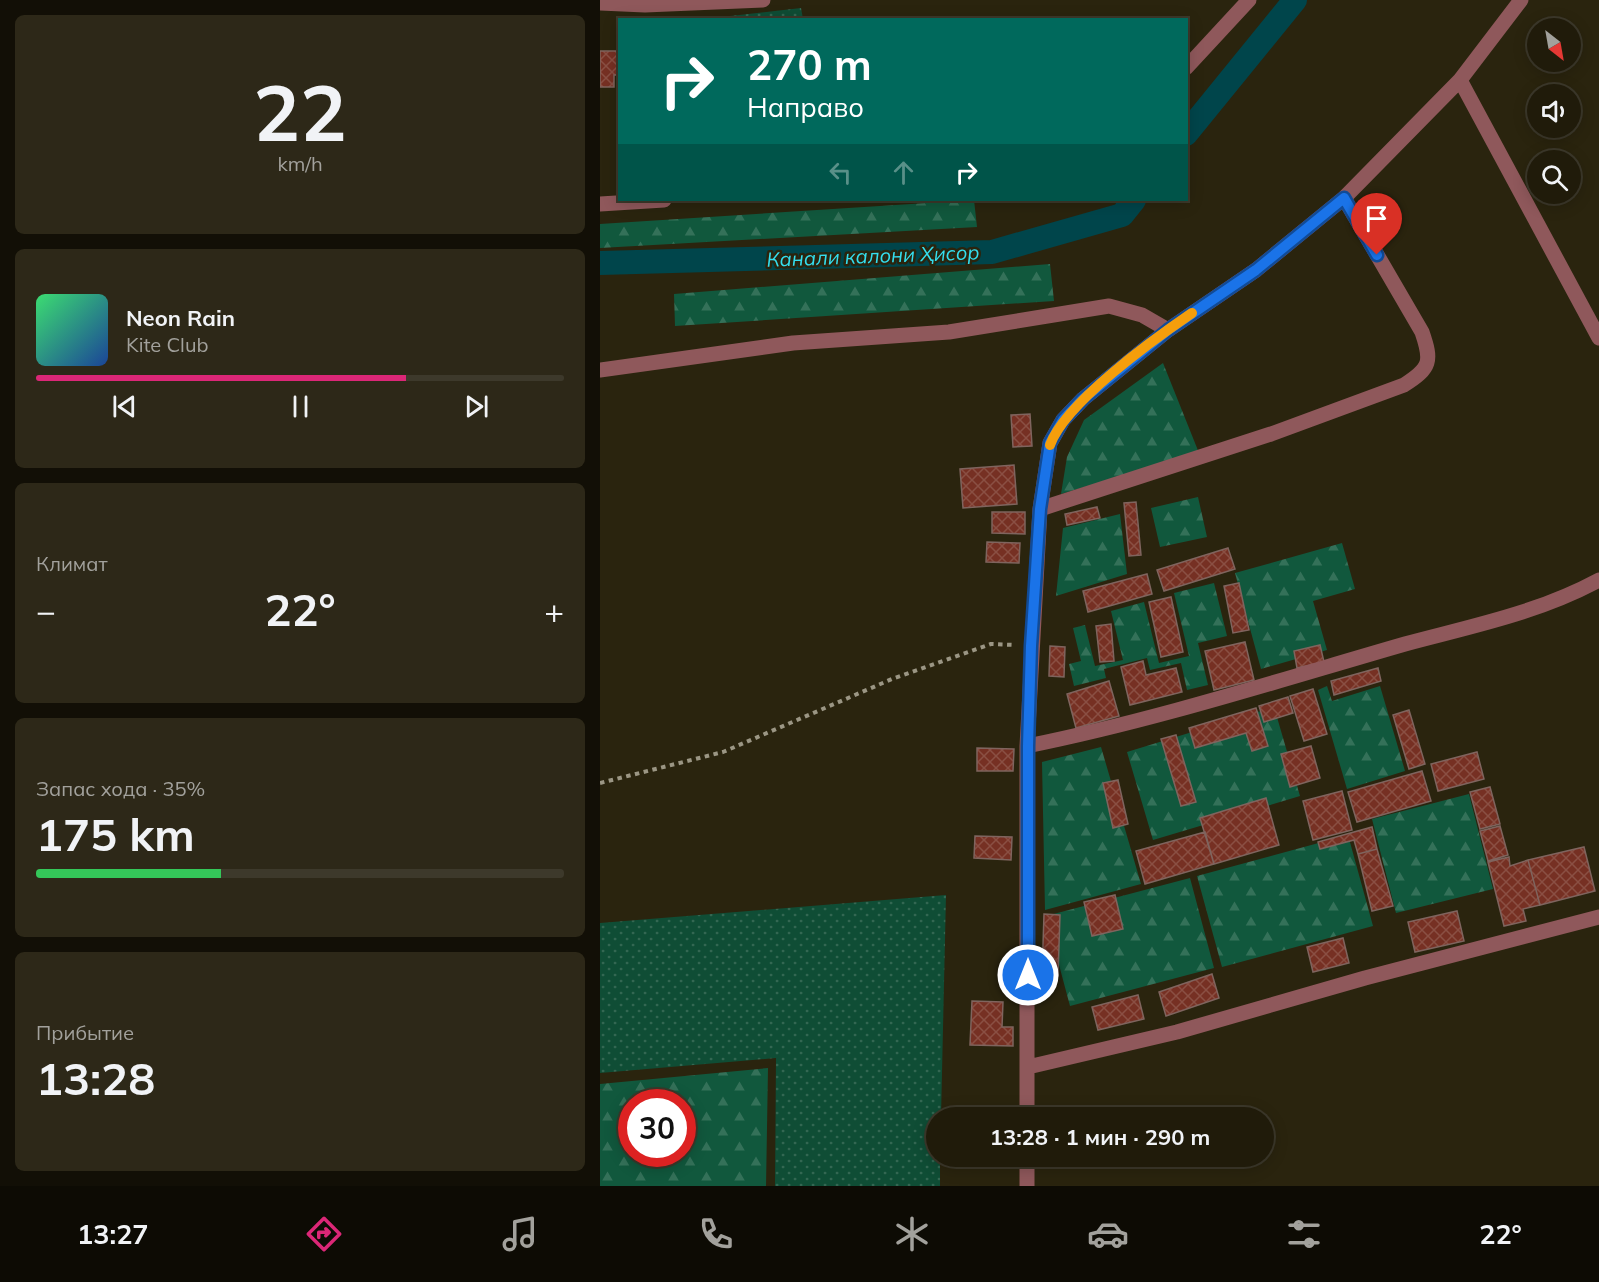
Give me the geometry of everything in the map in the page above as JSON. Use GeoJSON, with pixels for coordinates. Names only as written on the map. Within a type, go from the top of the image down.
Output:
{"type":"FeatureCollection","features":[{"type":"Feature","properties":{"kind":"street"},"geometry":{"type":"LineString","coordinates":[[600,3],[645,5],[763,0]]}},
{"type":"Feature","properties":{"kind":"street"},"geometry":{"type":"LineString","coordinates":[[1188,66],[1249,0]]}},
{"type":"Feature","properties":{"kind":"street"},"geometry":{"type":"LineString","coordinates":[[1027,1107],[1028,746],[1031,646],[1040,509],[1050,443],[1063,420],[1083,399],[1168,330],[1256,270],[1344,198],[1460,80],[1521,0]]}},
{"type":"Feature","properties":{"kind":"street"},"geometry":{"type":"LineString","coordinates":[[1460,80],[1599,338]]}},
{"type":"Feature","properties":{"kind":"street"},"geometry":{"type":"LineString","coordinates":[[1040,509],[1272,434],[1404,385],[1420,375],[1427,367],[1429,354],[1422,332],[1344,198]]}},
{"type":"Feature","properties":{"kind":"street"},"geometry":{"type":"LineString","coordinates":[[600,204],[648,201]]}},
{"type":"Feature","properties":{"kind":"street"},"geometry":{"type":"LineString","coordinates":[[600,370],[793,344],[949,332],[1109,306],[1142,315],[1168,330]]}},
{"type":"Feature","properties":{"kind":"street"},"geometry":{"type":"LineString","coordinates":[[1028,746],[1085,734],[1251,690],[1406,644],[1510,617],[1570,595],[1599,580]]}},
{"type":"Feature","properties":{"kind":"street"},"geometry":{"type":"LineString","coordinates":[[1028,1067],[1177,1032],[1365,978],[1599,917]]}},
{"type":"Feature","properties":{"kind":"street"},"geometry":{"type":"LineString","coordinates":[[1027,1167],[1027,1186]]}},
{"type":"Feature","properties":{"kind":"path"},"geometry":{"type":"LineString","coordinates":[[600,783],[723,752],[892,679],[991,644],[1031,646]]}},
{"type":"Feature","properties":{"kind":"green space"},"geometry":{"type":"Polygon","coordinates":[[[801,8],[803,18],[730,18],[730,16],[801,8]]]}},
{"type":"Feature","properties":{"kind":"green space"},"geometry":{"type":"Polygon","coordinates":[[[974,201],[977,227],[600,248],[600,224],[974,201]]]}},
{"type":"Feature","properties":{"kind":"green space"},"geometry":{"type":"Polygon","coordinates":[[[1050,264],[1054,301],[675,326],[674,294],[1050,264]]]}},
{"type":"Feature","properties":{"kind":"green space"},"geometry":{"type":"Polygon","coordinates":[[[1163,363],[1199,453],[1061,494],[1067,457],[1084,420],[1163,363]]]}},
{"type":"Feature","properties":{"kind":"green space"},"geometry":{"type":"Polygon","coordinates":[[[1198,497],[1207,537],[1160,547],[1151,508],[1198,497]]]}},
{"type":"Feature","properties":{"kind":"green space"},"geometry":{"type":"Polygon","coordinates":[[[1120,514],[1127,574],[1056,596],[1063,528],[1120,514]]]}},
{"type":"Feature","properties":{"kind":"green space"},"geometry":{"type":"Polygon","coordinates":[[[1342,543],[1355,589],[1313,601],[1327,650],[1261,669],[1235,573],[1342,543]]]}},
{"type":"Feature","properties":{"kind":"green space"},"geometry":{"type":"Polygon","coordinates":[[[1214,583],[1227,636],[1198,643],[1208,685],[1187,690],[1181,663],[1150,670],[1147,658],[1104,669],[1106,678],[1074,686],[1069,664],[1081,661],[1073,628],[1085,625],[1095,666],[1123,660],[1111,611],[1144,602],[1159,663],[1189,656],[1174,593],[1214,583]]]}},
{"type":"Feature","properties":{"kind":"green space"},"geometry":{"type":"Polygon","coordinates":[[[1327,686],[1332,701],[1380,686],[1405,771],[1347,789],[1318,690],[1327,686]]]}},
{"type":"Feature","properties":{"kind":"green space"},"geometry":{"type":"Polygon","coordinates":[[[1274,707],[1300,796],[1153,840],[1127,752],[1274,707]]]}},
{"type":"Feature","properties":{"kind":"green space"},"geometry":{"type":"Polygon","coordinates":[[[1101,747],[1141,884],[1045,910],[1042,762],[1101,747]]]}},
{"type":"Feature","properties":{"kind":"green space"},"geometry":{"type":"Polygon","coordinates":[[[1469,794],[1493,889],[1396,913],[1372,819],[1469,794]]]}},
{"type":"Feature","properties":{"kind":"green space"},"geometry":{"type":"Polygon","coordinates":[[[1348,835],[1373,926],[1222,967],[1197,876],[1348,835]]]}},
{"type":"Feature","properties":{"kind":"green space"},"geometry":{"type":"Polygon","coordinates":[[[1190,878],[1214,968],[1070,1006],[1046,916],[1190,878]]]}},
{"type":"Feature","properties":{"kind":"green space"},"geometry":{"type":"Polygon","coordinates":[[[946,895],[941,1107],[926,1107],[926,1167],[940,1167],[940,1186],[775,1186],[776,1058],[600,1073],[600,923],[946,895]]]}},
{"type":"Feature","properties":{"kind":"green space"},"geometry":{"type":"Polygon","coordinates":[[[768,1068],[766,1186],[600,1186],[600,1084],[768,1068]]]}},
{"type":"Feature","properties":{"kind":"building"},"geometry":{"type":"Polygon","coordinates":[[[600,51],[618,51],[618,75],[614,75],[614,87],[600,87],[600,51]]]}},
{"type":"Feature","properties":{"kind":"building"},"geometry":{"type":"Polygon","coordinates":[[[1030,414],[1032,446],[1013,447],[1011,415],[1030,414]]]}},
{"type":"Feature","properties":{"kind":"building"},"geometry":{"type":"Polygon","coordinates":[[[1014,465],[1017,504],[963,508],[960,469],[1014,465]]]}},
{"type":"Feature","properties":{"kind":"building"},"geometry":{"type":"Polygon","coordinates":[[[1136,502],[1141,555],[1129,556],[1124,503],[1136,502]]]}},
{"type":"Feature","properties":{"kind":"building"},"geometry":{"type":"Polygon","coordinates":[[[1097,507],[1100,518],[1067,525],[1065,514],[1097,507]]]}},
{"type":"Feature","properties":{"kind":"building"},"geometry":{"type":"Polygon","coordinates":[[[992,512],[1025,512],[1025,534],[992,533],[992,512]]]}},
{"type":"Feature","properties":{"kind":"building"},"geometry":{"type":"Polygon","coordinates":[[[987,542],[1020,543],[1019,563],[986,562],[987,542]]]}},
{"type":"Feature","properties":{"kind":"building"},"geometry":{"type":"Polygon","coordinates":[[[1228,548],[1235,569],[1164,591],[1157,570],[1228,548]]]}},
{"type":"Feature","properties":{"kind":"building"},"geometry":{"type":"Polygon","coordinates":[[[1147,574],[1152,594],[1088,612],[1083,591],[1147,574]]]}},
{"type":"Feature","properties":{"kind":"building"},"geometry":{"type":"Polygon","coordinates":[[[1239,583],[1249,630],[1233,633],[1224,586],[1239,583]]]}},
{"type":"Feature","properties":{"kind":"building"},"geometry":{"type":"Polygon","coordinates":[[[1171,597],[1183,652],[1161,657],[1149,602],[1171,597]]]}},
{"type":"Feature","properties":{"kind":"building"},"geometry":{"type":"Polygon","coordinates":[[[1111,624],[1114,661],[1100,662],[1096,626],[1111,624]]]}},
{"type":"Feature","properties":{"kind":"building"},"geometry":{"type":"Polygon","coordinates":[[[1245,642],[1254,680],[1214,690],[1205,651],[1245,642]]]}},
{"type":"Feature","properties":{"kind":"building"},"geometry":{"type":"Polygon","coordinates":[[[1320,645],[1324,662],[1297,668],[1294,651],[1320,645]]]}},
{"type":"Feature","properties":{"kind":"building"},"geometry":{"type":"Polygon","coordinates":[[[1050,646],[1065,647],[1064,677],[1049,676],[1050,646]]]}},
{"type":"Feature","properties":{"kind":"building"},"geometry":{"type":"Polygon","coordinates":[[[1143,661],[1146,675],[1176,668],[1182,692],[1130,705],[1121,667],[1143,661]]]}},
{"type":"Feature","properties":{"kind":"building"},"geometry":{"type":"Polygon","coordinates":[[[1378,668],[1381,681],[1334,695],[1331,681],[1378,668]]]}},
{"type":"Feature","properties":{"kind":"building"},"geometry":{"type":"Polygon","coordinates":[[[1109,681],[1119,716],[1076,728],[1067,694],[1109,681]]]}},
{"type":"Feature","properties":{"kind":"building"},"geometry":{"type":"Polygon","coordinates":[[[1313,689],[1327,734],[1304,741],[1290,696],[1313,689]]]}},
{"type":"Feature","properties":{"kind":"building"},"geometry":{"type":"Polygon","coordinates":[[[1288,697],[1293,713],[1264,722],[1259,706],[1288,697]]]}},
{"type":"Feature","properties":{"kind":"building"},"geometry":{"type":"Polygon","coordinates":[[[1256,708],[1268,746],[1252,751],[1246,733],[1195,748],[1189,728],[1256,708]]]}},
{"type":"Feature","properties":{"kind":"building"},"geometry":{"type":"Polygon","coordinates":[[[1409,710],[1425,764],[1409,769],[1393,715],[1409,710]]]}},
{"type":"Feature","properties":{"kind":"building"},"geometry":{"type":"Polygon","coordinates":[[[1176,735],[1196,802],[1181,806],[1161,739],[1176,735]]]}},
{"type":"Feature","properties":{"kind":"building"},"geometry":{"type":"Polygon","coordinates":[[[1311,746],[1320,778],[1290,787],[1281,754],[1311,746]]]}},
{"type":"Feature","properties":{"kind":"building"},"geometry":{"type":"Polygon","coordinates":[[[977,748],[1014,749],[1013,771],[977,771],[977,748]]]}},
{"type":"Feature","properties":{"kind":"building"},"geometry":{"type":"Polygon","coordinates":[[[1477,752],[1484,779],[1438,791],[1431,764],[1477,752]]]}},
{"type":"Feature","properties":{"kind":"building"},"geometry":{"type":"Polygon","coordinates":[[[1422,771],[1431,801],[1357,822],[1348,792],[1422,771]]]}},
{"type":"Feature","properties":{"kind":"building"},"geometry":{"type":"Polygon","coordinates":[[[1118,780],[1128,824],[1113,828],[1103,783],[1118,780]]]}},
{"type":"Feature","properties":{"kind":"building"},"geometry":{"type":"Polygon","coordinates":[[[1490,787],[1500,824],[1480,829],[1470,792],[1490,787]]]}},
{"type":"Feature","properties":{"kind":"building"},"geometry":{"type":"Polygon","coordinates":[[[1342,791],[1352,830],[1313,840],[1303,801],[1342,791]]]}},
{"type":"Feature","properties":{"kind":"building"},"geometry":{"type":"Polygon","coordinates":[[[1266,798],[1279,845],[1214,864],[1200,818],[1266,798]]]}},
{"type":"Feature","properties":{"kind":"building"},"geometry":{"type":"Polygon","coordinates":[[[1500,826],[1508,855],[1488,861],[1480,831],[1500,826]]]}},
{"type":"Feature","properties":{"kind":"building"},"geometry":{"type":"Polygon","coordinates":[[[1372,827],[1377,849],[1358,854],[1354,840],[1320,849],[1318,842],[1372,827]]]}},
{"type":"Feature","properties":{"kind":"building"},"geometry":{"type":"Polygon","coordinates":[[[1205,832],[1214,864],[1145,884],[1136,851],[1205,832]]]}},
{"type":"Feature","properties":{"kind":"building"},"geometry":{"type":"Polygon","coordinates":[[[975,836],[1012,837],[1011,860],[974,858],[975,836]]]}},
{"type":"Feature","properties":{"kind":"building"},"geometry":{"type":"Polygon","coordinates":[[[1584,847],[1595,891],[1540,905],[1528,860],[1584,847]]]}},
{"type":"Feature","properties":{"kind":"building"},"geometry":{"type":"Polygon","coordinates":[[[1377,849],[1393,906],[1372,911],[1358,854],[1377,849]]]}},
{"type":"Feature","properties":{"kind":"building"},"geometry":{"type":"Polygon","coordinates":[[[1509,857],[1510,866],[1528,860],[1540,905],[1523,909],[1526,921],[1504,926],[1488,862],[1509,857]]]}},
{"type":"Feature","properties":{"kind":"building"},"geometry":{"type":"Polygon","coordinates":[[[1115,895],[1123,929],[1092,936],[1084,902],[1115,895]]]}},
{"type":"Feature","properties":{"kind":"building"},"geometry":{"type":"Polygon","coordinates":[[[1457,911],[1464,941],[1415,952],[1408,922],[1457,911]]]}},
{"type":"Feature","properties":{"kind":"building"},"geometry":{"type":"Polygon","coordinates":[[[1044,914],[1060,915],[1058,976],[1042,976],[1044,914]]]}},
{"type":"Feature","properties":{"kind":"building"},"geometry":{"type":"Polygon","coordinates":[[[1343,938],[1349,963],[1313,972],[1307,947],[1343,938]]]}},
{"type":"Feature","properties":{"kind":"building"},"geometry":{"type":"Polygon","coordinates":[[[1212,974],[1219,998],[1166,1016],[1159,992],[1212,974]]]}},
{"type":"Feature","properties":{"kind":"building"},"geometry":{"type":"Polygon","coordinates":[[[1138,995],[1144,1019],[1098,1030],[1092,1007],[1138,995]]]}},
{"type":"Feature","properties":{"kind":"building"},"geometry":{"type":"Polygon","coordinates":[[[972,1001],[1003,1002],[1002,1027],[1013,1027],[1013,1046],[970,1045],[972,1001]]]}},
{"type":"Feature","properties":{"kind":"waterway","name":"Канали калони Ҳисор"},"geometry":{"type":"LineString","coordinates":[[1188,132],[1295,0]]}},
{"type":"Feature","properties":{"kind":"waterway","name":"Канали калони Ҳисор"},"geometry":{"type":"LineString","coordinates":[[600,263],[992,252],[1122,215],[1133,201]]}},
{"type":"Feature","properties":{"kind":"slow traffic"},"geometry":{"type":"LineString","coordinates":[[1050,445],[1063,420],[1083,399],[1192,313]]}},
{"type":"Feature","properties":{"kind":"route"},"geometry":{"type":"LineString","coordinates":[[1028,975],[1028,746],[1031,646],[1040,509],[1050,443],[1063,420],[1083,399],[1168,330],[1256,270],[1344,198],[1377,255]]}}]}
